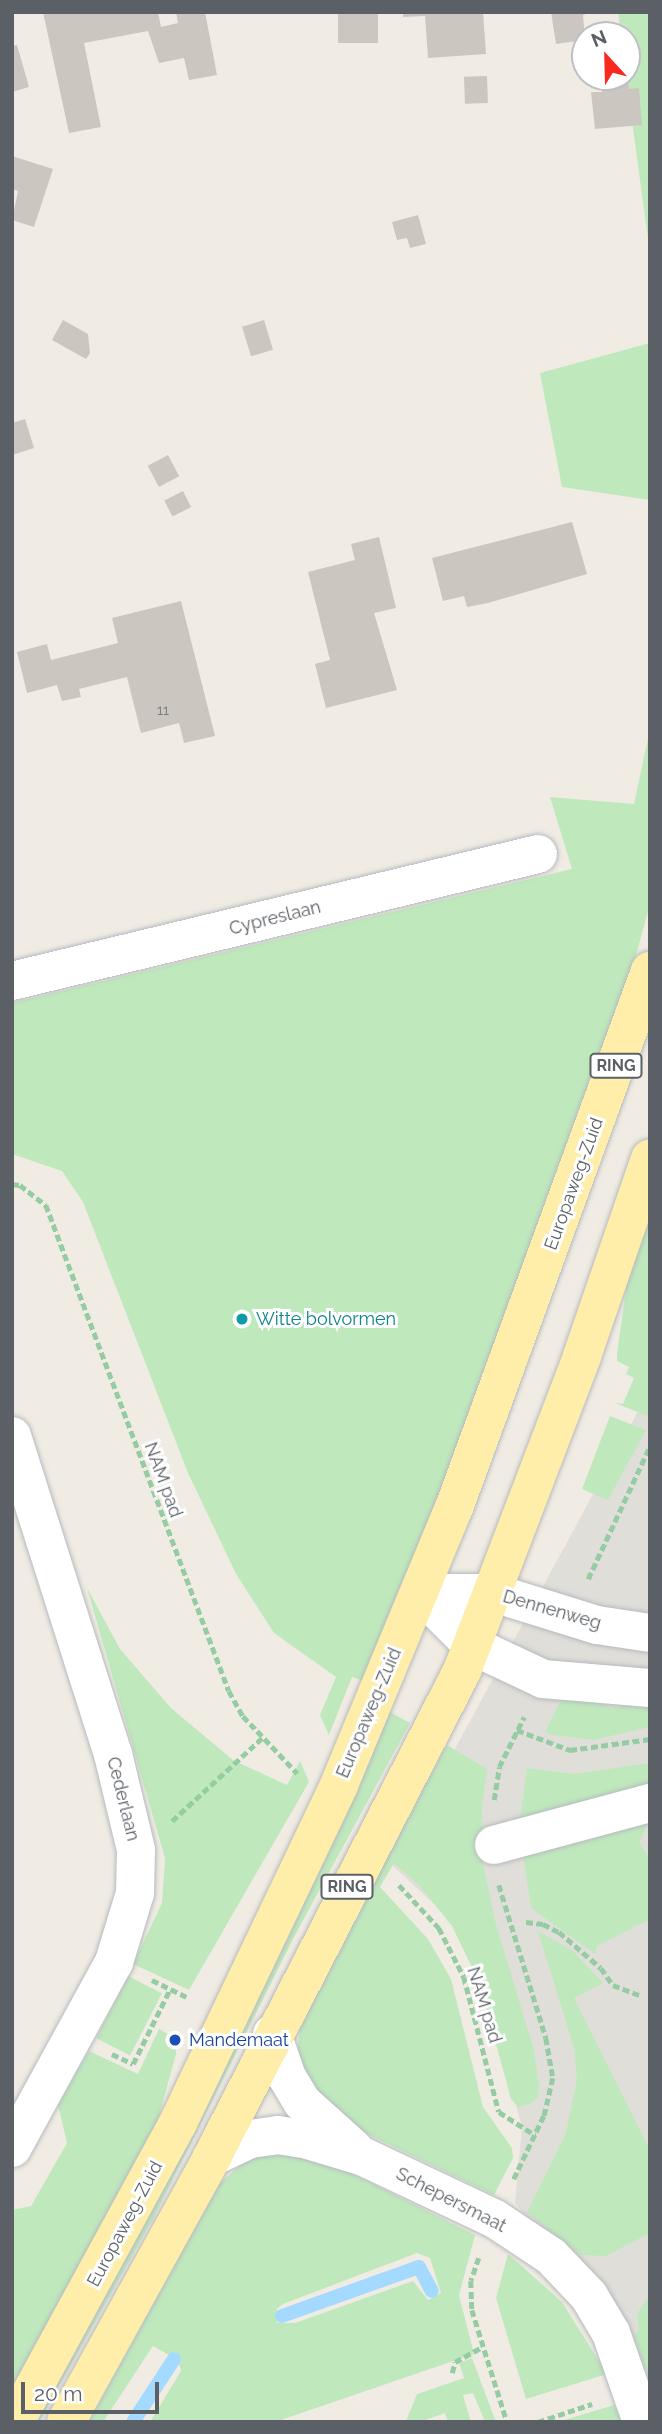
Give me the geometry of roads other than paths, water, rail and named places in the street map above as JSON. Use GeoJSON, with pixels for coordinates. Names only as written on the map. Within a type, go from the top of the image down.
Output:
{"type":"FeatureCollection","features":[{"type":"Feature","properties":{"kind":"main road","name":"Europaweg-Zuid"},"geometry":{"type":"LineString","coordinates":[[15,2422],[133,2212],[218,2042],[338,1785],[420,1593],[522,1329],[649,977]]}},
{"type":"Feature","properties":{"kind":"main road","name":"RING"},"geometry":{"type":"LineString","coordinates":[[66,2422],[212,2157],[272,2034],[473,1646],[650,1158]]}},
{"type":"Feature","properties":{"kind":"street","name":"Cypreslaan"},"geometry":{"type":"LineString","coordinates":[[12,981],[538,854]]}},
{"type":"Feature","properties":{"kind":"street","name":"Cederlaan"},"geometry":{"type":"LineString","coordinates":[[12,1436],[113,1754],[136,1850],[135,1893],[122,1938],[74,2036],[12,2148]]}},
{"type":"Feature","properties":{"kind":"street","name":"Dennenweg"},"geometry":{"type":"LineString","coordinates":[[420,1593],[494,1593],[597,1625],[650,1633]]}},
{"type":"Feature","properties":{"kind":"street"},"geometry":{"type":"LineString","coordinates":[[420,1593],[473,1646],[543,1679],[650,1688]]}},
{"type":"Feature","properties":{"kind":"street"},"geometry":{"type":"LineString","coordinates":[[494,1845],[650,1804]]}},
{"type":"Feature","properties":{"kind":"street","name":"Schepersmaat"},"geometry":{"type":"LineString","coordinates":[[272,2034],[287,2077],[302,2102],[364,2157]]}},
{"type":"Feature","properties":{"kind":"street","name":"Schepersmaat"},"geometry":{"type":"LineString","coordinates":[[212,2157],[250,2140],[278,2135],[364,2157],[495,2219],[551,2256],[589,2296],[611,2333],[638,2407]]}},
{"type":"Feature","properties":{"kind":"waterway"},"geometry":{"type":"LineString","coordinates":[[282,2316],[419,2267],[432,2291]]}},
{"type":"Feature","properties":{"kind":"waterway"},"geometry":{"type":"LineString","coordinates":[[133,2422],[174,2359]]}},
{"type":"Feature","properties":{"kind":"place","name":"Witte bolvormen"},"geometry":{"type":"Point","coordinates":[242,1319]}},
{"type":"Feature","properties":{"kind":"place","name":"Mandemaat"},"geometry":{"type":"Point","coordinates":[175,2040]}}]}
